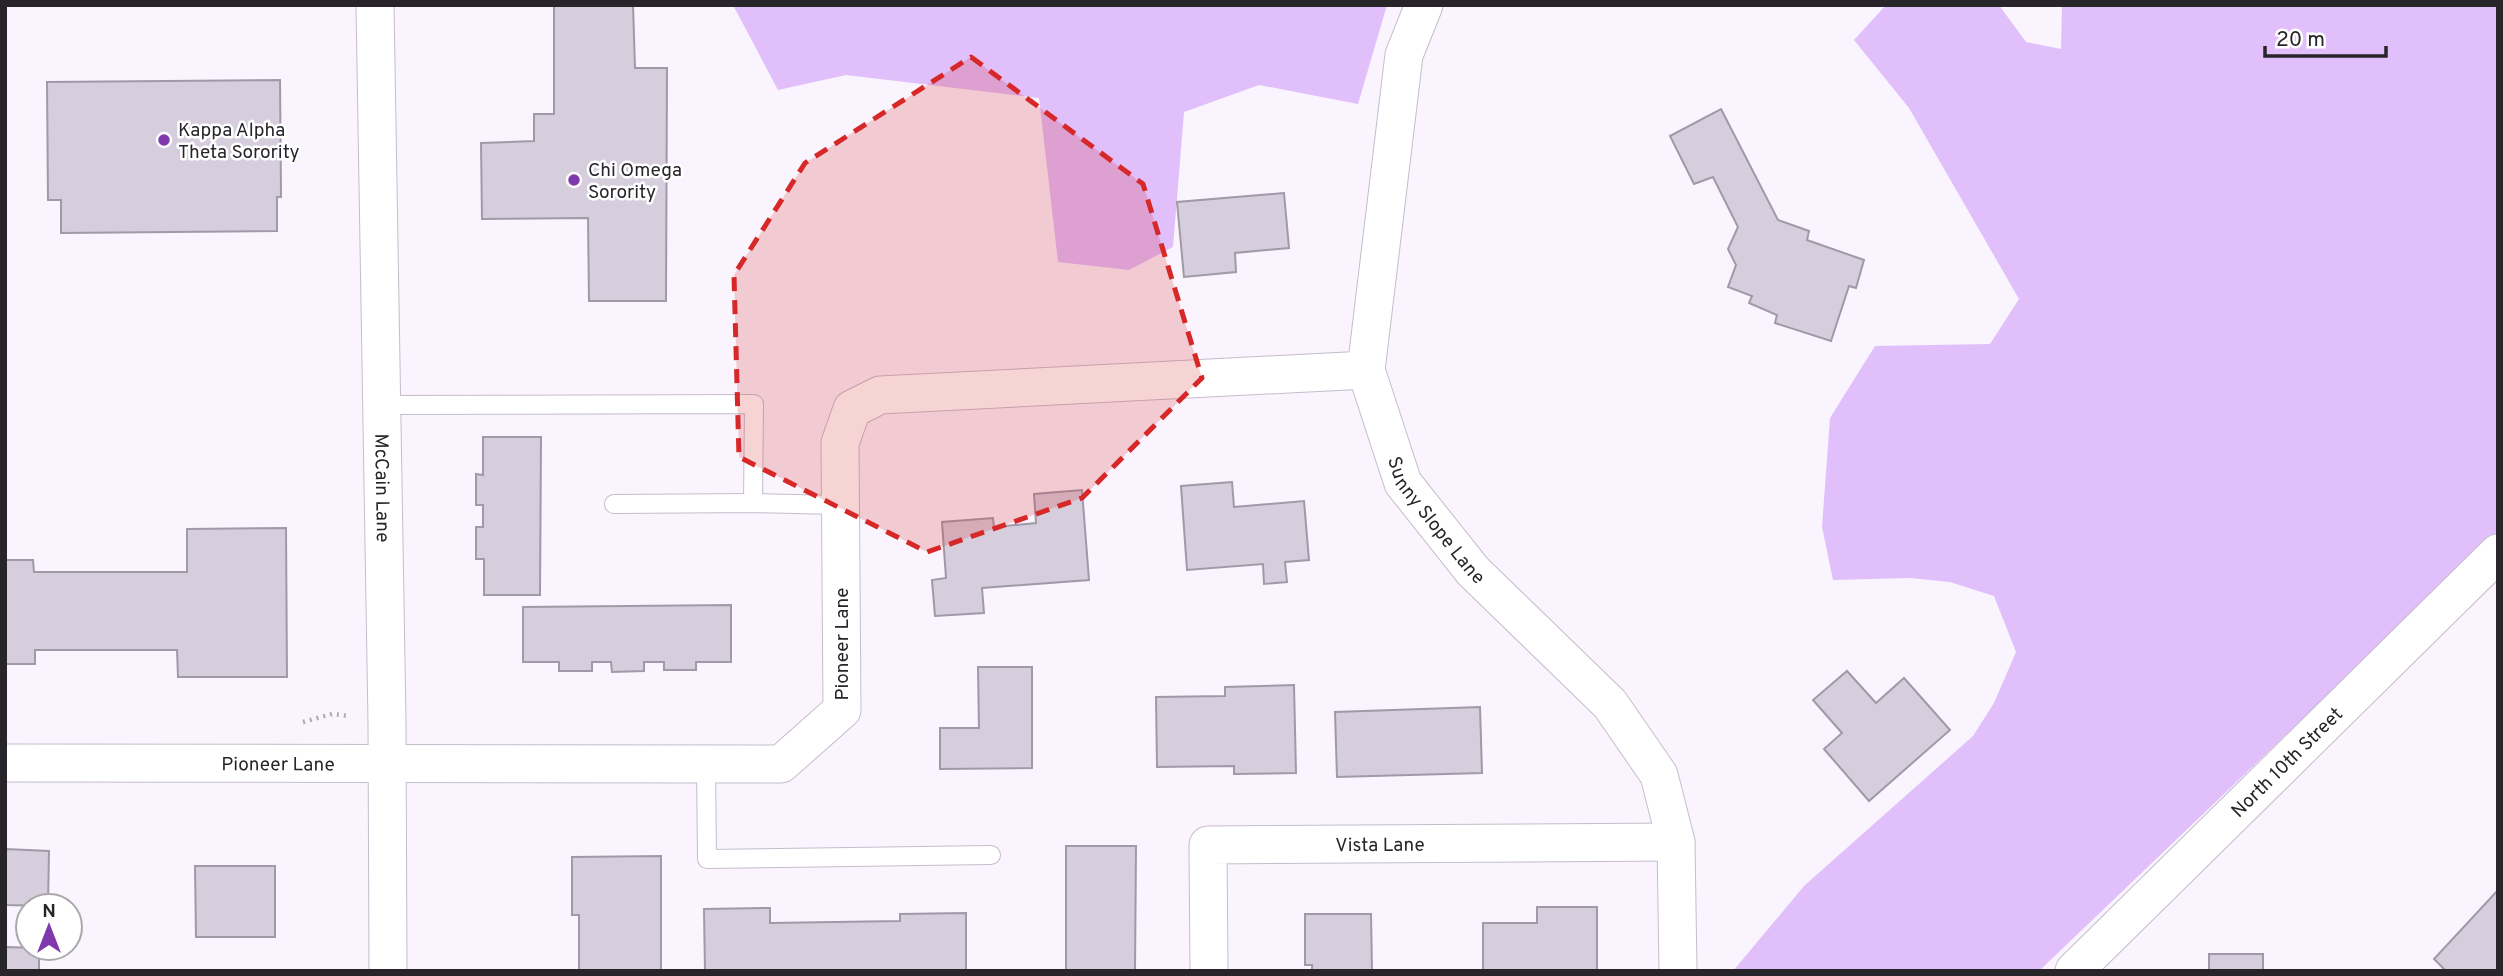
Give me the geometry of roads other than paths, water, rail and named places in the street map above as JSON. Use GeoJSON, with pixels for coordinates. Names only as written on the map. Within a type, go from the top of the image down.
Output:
{"type":"FeatureCollection","features":[{"type":"Feature","properties":{"kind":"street","name":"McCain Lane"},"geometry":{"type":"LineString","coordinates":[[374,5],[388,971]]}},
{"type":"Feature","properties":{"kind":"street","name":"Sunny Slope Lane"},"geometry":{"type":"LineString","coordinates":[[1424,5],[1404,55],[1366,370],[1403,483],[1473,571],[1611,704],[1659,775],[1676,842],[1678,971]]}},
{"type":"Feature","properties":{"kind":"street","name":"Pioneer Lane"},"geometry":{"type":"LineString","coordinates":[[5,763],[781,764],[842,710],[840,443],[852,409],[880,395],[1366,370]]}},
{"type":"Feature","properties":{"kind":"street","name":"North 10th Street"},"geometry":{"type":"LineString","coordinates":[[2074,971],[2498,553]]}},
{"type":"Feature","properties":{"kind":"street","name":"Vista Lane"},"geometry":{"type":"LineString","coordinates":[[1209,971],[1208,845],[1676,842]]}},
{"type":"Feature","properties":{"kind":"lane"},"geometry":{"type":"LineString","coordinates":[[381,405],[754,404],[753,503]]}},
{"type":"Feature","properties":{"kind":"lane"},"geometry":{"type":"LineString","coordinates":[[614,504],[840,505]]}},
{"type":"Feature","properties":{"kind":"lane"},"geometry":{"type":"LineString","coordinates":[[706,764],[707,859],[991,855]]}},
{"type":"Feature","properties":{"kind":"place","name":"Kappa Alpha Theta Sorority"},"geometry":{"type":"Point","coordinates":[164,140]}},
{"type":"Feature","properties":{"kind":"place","name":"Chi Omega Sorority"},"geometry":{"type":"Point","coordinates":[574,180]}}]}
